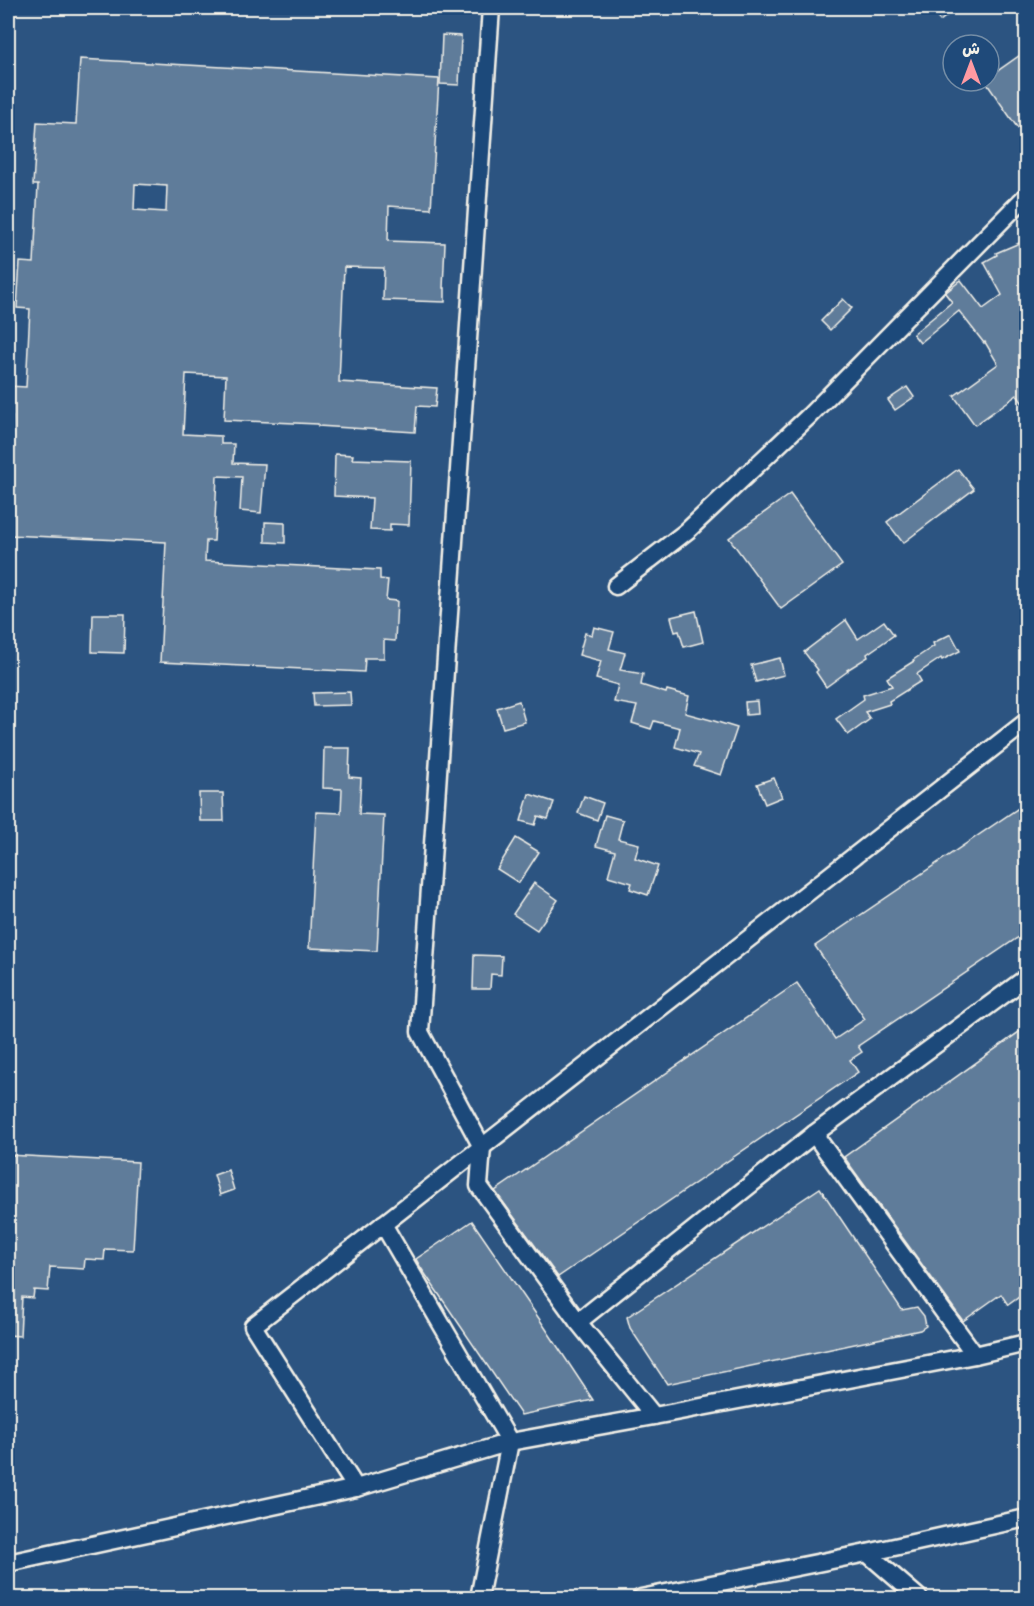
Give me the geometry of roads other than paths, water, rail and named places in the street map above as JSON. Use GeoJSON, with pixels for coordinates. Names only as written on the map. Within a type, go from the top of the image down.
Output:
{"type":"FeatureCollection","features":[{"type":"Feature","properties":{"kind":"street"},"geometry":{"type":"LineString","coordinates":[[491,8],[420,1032],[482,1148],[479,1186],[578,1322],[654,1416]]}},
{"type":"Feature","properties":{"kind":"street"},"geometry":{"type":"LineString","coordinates":[[616,586],[687,531],[809,416],[1026,196]]}},
{"type":"Feature","properties":{"kind":"street"},"geometry":{"type":"LineString","coordinates":[[356,1488],[253,1326],[1026,722]]}},
{"type":"Feature","properties":{"kind":"street"},"geometry":{"type":"LineString","coordinates":[[578,1322],[814,1134],[1026,978]]}},
{"type":"Feature","properties":{"kind":"street"},"geometry":{"type":"LineString","coordinates":[[814,1134],[975,1355]]}},
{"type":"Feature","properties":{"kind":"street"},"geometry":{"type":"LineString","coordinates":[[383,1224],[510,1442],[479,1599]]}},
{"type":"Feature","properties":{"kind":"street"},"geometry":{"type":"LineString","coordinates":[[8,1563],[356,1488],[510,1442],[975,1355],[1026,1343]]}},
{"type":"Feature","properties":{"kind":"street"},"geometry":{"type":"LineString","coordinates":[[641,1599],[1026,1518]]}},
{"type":"Feature","properties":{"kind":"street"},"geometry":{"type":"LineString","coordinates":[[867,1553],[919,1599]]}}]}
